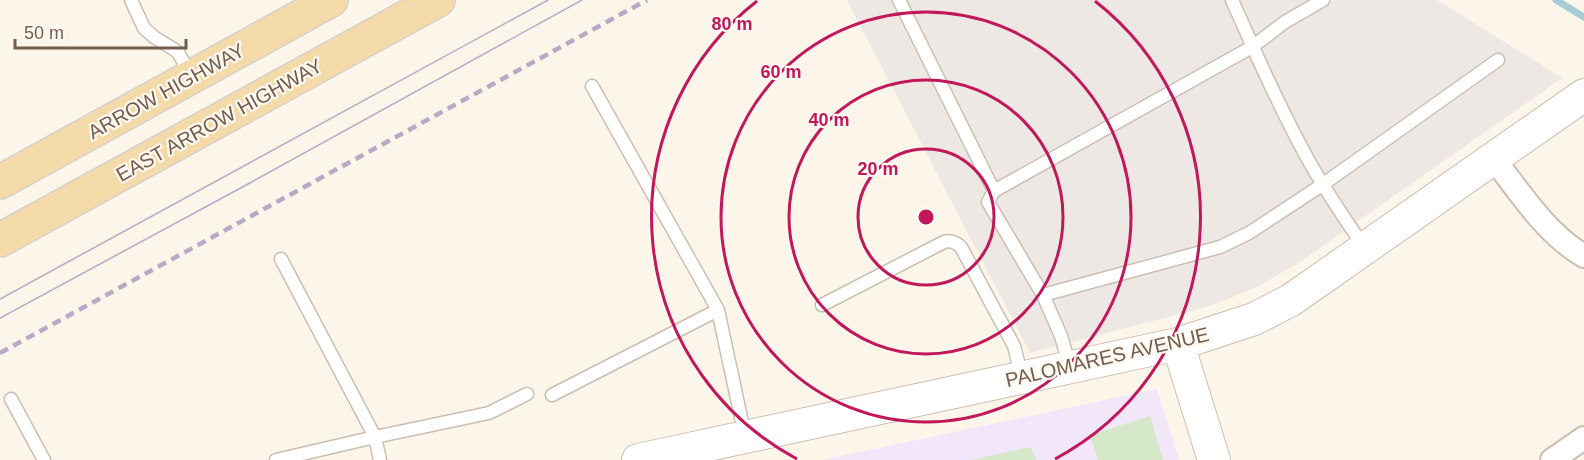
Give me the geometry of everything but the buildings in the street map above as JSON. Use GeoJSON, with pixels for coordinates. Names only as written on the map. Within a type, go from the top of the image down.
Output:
{"type":"FeatureCollection","features":[{"type":"Feature","properties":{"kind":"main road","name":"ARROW HIGHWAY"},"geometry":{"type":"LineString","coordinates":[[0,182],[332,0]]}},
{"type":"Feature","properties":{"kind":"main road","name":"EAST ARROW HIGHWAY"},"geometry":{"type":"LineString","coordinates":[[0,240],[438,0]]}},
{"type":"Feature","properties":{"kind":"street","name":"PALOMARES AVENUE"},"geometry":{"type":"LineString","coordinates":[[638,460],[1178,344],[1254,319],[1291,300],[1584,95]]}},
{"type":"Feature","properties":{"kind":"street"},"geometry":{"type":"LineString","coordinates":[[1493,158],[1546,225],[1572,249],[1584,256]]}},
{"type":"Feature","properties":{"kind":"street"},"geometry":{"type":"LineString","coordinates":[[1178,344],[1214,460]]}},
{"type":"Feature","properties":{"kind":"street"},"geometry":{"type":"LineString","coordinates":[[1552,460],[1584,438]]}},
{"type":"Feature","properties":{"kind":"lane"},"geometry":{"type":"LineString","coordinates":[[131,0],[144,28],[178,52],[192,77]]}},
{"type":"Feature","properties":{"kind":"lane"},"geometry":{"type":"LineString","coordinates":[[899,0],[994,191]]}},
{"type":"Feature","properties":{"kind":"lane"},"geometry":{"type":"LineString","coordinates":[[1232,0],[1252,47],[1304,152],[1322,185],[1364,248]]}},
{"type":"Feature","properties":{"kind":"lane"},"geometry":{"type":"LineString","coordinates":[[1070,367],[1061,336],[1043,295],[987,202],[994,191],[1252,47],[1285,22],[1323,0]]}},
{"type":"Feature","properties":{"kind":"lane"},"geometry":{"type":"LineString","coordinates":[[1043,295],[1220,246],[1250,232],[1322,185],[1498,60]]}},
{"type":"Feature","properties":{"kind":"lane"},"geometry":{"type":"LineString","coordinates":[[592,86],[718,310],[745,437]]}},
{"type":"Feature","properties":{"kind":"lane"},"geometry":{"type":"LineString","coordinates":[[822,305],[949,240],[961,246],[1014,346],[1022,378]]}},
{"type":"Feature","properties":{"kind":"lane"},"geometry":{"type":"LineString","coordinates":[[280,259],[375,437],[380,460]]}},
{"type":"Feature","properties":{"kind":"lane"},"geometry":{"type":"LineString","coordinates":[[552,395],[718,310]]}},
{"type":"Feature","properties":{"kind":"lane"},"geometry":{"type":"LineString","coordinates":[[276,460],[489,413],[527,394]]}},
{"type":"Feature","properties":{"kind":"lane"},"geometry":{"type":"LineString","coordinates":[[10,399],[44,460]]}},
{"type":"Feature","properties":{"kind":"shaded area"},"geometry":{"type":"Polygon","coordinates":[[[847,0],[1437,0],[1562,78],[1297,264],[1257,287],[1210,306],[1030,353],[847,0]]]}},
{"type":"Feature","properties":{"kind":"shaded area"},"geometry":{"type":"Polygon","coordinates":[[[1157,389],[1179,460],[822,460],[1157,389]]]}},
{"type":"Feature","properties":{"kind":"green space"},"geometry":{"type":"Polygon","coordinates":[[[1150,416],[1163,460],[1098,460],[1090,435],[1150,416]]]}},
{"type":"Feature","properties":{"kind":"green space"},"geometry":{"type":"Polygon","coordinates":[[[1030,447],[1037,460],[971,460],[1030,447]]]}},
{"type":"Feature","properties":{"kind":"waterway"},"geometry":{"type":"LineString","coordinates":[[1556,0],[1584,17]]}},
{"type":"Feature","properties":{"kind":"tram line"},"geometry":{"type":"LineString","coordinates":[[0,299],[548,0]]}},
{"type":"Feature","properties":{"kind":"tram line"},"geometry":{"type":"LineString","coordinates":[[0,318],[582,0]]}},
{"type":"Feature","properties":{"kind":"railway"},"geometry":{"type":"LineString","coordinates":[[0,353],[647,0]]}}]}
